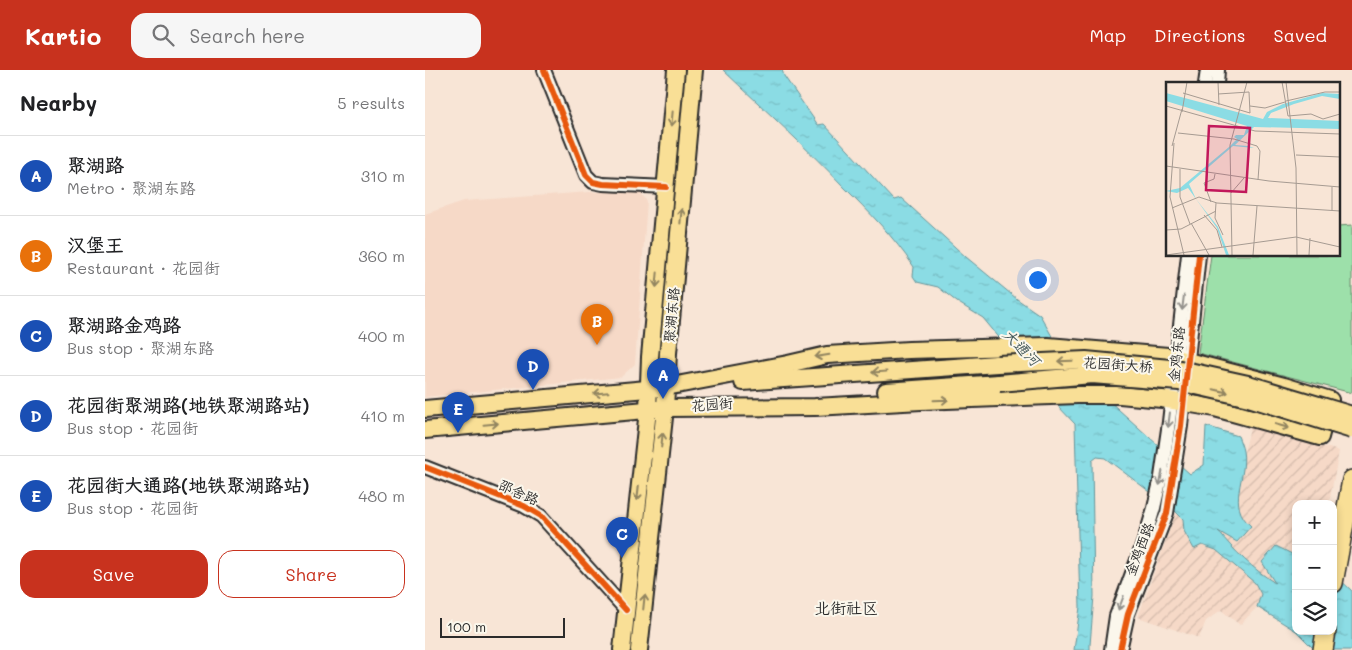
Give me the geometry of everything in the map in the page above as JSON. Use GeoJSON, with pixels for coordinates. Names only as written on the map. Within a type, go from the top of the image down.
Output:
{"type":"FeatureCollection","features":[{"type":"Feature","properties":{"kind":"highway"},"geometry":{"type":"LineString","coordinates":[[1337,561],[1351,486]]}},
{"type":"Feature","properties":{"kind":"highway"},"geometry":{"type":"LineString","coordinates":[[1323,650],[1325,635]]}},
{"type":"Feature","properties":{"kind":"main road","name":"聚湖东路"},"geometry":{"type":"LineString","coordinates":[[621,650],[648,410],[650,357],[677,70]]}},
{"type":"Feature","properties":{"kind":"main road","name":"聚湖东路"},"geometry":{"type":"LineString","coordinates":[[639,650],[667,387],[668,353],[694,70]]}},
{"type":"Feature","properties":{"kind":"main road"},"geometry":{"type":"LineString","coordinates":[[665,408],[815,407],[1043,396],[1120,395],[1178,401],[1250,416],[1320,437],[1330,400],[1182,359],[1135,352],[1063,347],[993,347],[827,355],[667,387]]}},
{"type":"Feature","properties":{"kind":"main road","name":"花园街大桥"},"geometry":{"type":"LineString","coordinates":[[997,364],[1085,360],[1180,369],[1248,384],[1352,415]]}},
{"type":"Feature","properties":{"kind":"main road","name":"花园街"},"geometry":{"type":"LineString","coordinates":[[425,409],[667,387],[997,364]]}},
{"type":"Feature","properties":{"kind":"main road","name":"花园街大桥"},"geometry":{"type":"LineString","coordinates":[[999,383],[1092,375],[1179,382],[1249,398],[1352,430]]}},
{"type":"Feature","properties":{"kind":"main road","name":"花园街"},"geometry":{"type":"LineString","coordinates":[[425,430],[665,408],[999,383]]}},
{"type":"Feature","properties":{"kind":"street"},"geometry":{"type":"LineString","coordinates":[[544,70],[586,175],[593,182],[666,187]]}},
{"type":"Feature","properties":{"kind":"street","name":"金鸡东路"},"geometry":{"type":"LineString","coordinates":[[1177,456],[1178,401],[1188,256]]}},
{"type":"Feature","properties":{"kind":"street","name":"金鸡东路"},"geometry":{"type":"LineString","coordinates":[[1182,359],[1199,256]]}},
{"type":"Feature","properties":{"kind":"street","name":"金鸡东路"},"geometry":{"type":"LineString","coordinates":[[1166,448],[1178,401]]}},
{"type":"Feature","properties":{"kind":"street","name":"金鸡西路"},"geometry":{"type":"LineString","coordinates":[[1111,650],[1116,616],[1155,508],[1166,448]]}},
{"type":"Feature","properties":{"kind":"street","name":"金鸡西路"},"geometry":{"type":"LineString","coordinates":[[1120,650],[1128,614],[1167,513],[1177,456]]}},
{"type":"Feature","properties":{"kind":"street","name":"邵舍路"},"geometry":{"type":"LineString","coordinates":[[425,467],[524,506],[541,516],[626,610]]}},
{"type":"Feature","properties":{"kind":"shaded area"},"geometry":{"type":"Polygon","coordinates":[[[590,192],[640,192],[647,201],[635,364],[621,377],[425,397],[425,214],[464,201],[590,192]]]}},
{"type":"Feature","properties":{"kind":"shaded area"},"geometry":{"type":"Polygon","coordinates":[[[1251,425],[1339,451],[1330,500],[1292,500],[1292,570],[1240,625],[1221,610],[1206,621],[1199,638],[1138,617],[1190,474],[1244,452],[1251,425]]]}},
{"type":"Feature","properties":{"kind":"green space"},"geometry":{"type":"Polygon","coordinates":[[[1352,225],[1352,393],[1198,353],[1211,256],[1339,256],[1339,226],[1352,225]]]}},
{"type":"Feature","properties":{"kind":"water","name":"大通河"},"geometry":{"type":"Polygon","coordinates":[[[723,70],[782,70],[784,76],[818,125],[824,124],[894,200],[901,198],[966,257],[1017,299],[1040,315],[1067,363],[1190,474],[1204,465],[1206,426],[1238,436],[1243,449],[1244,461],[1239,490],[1239,509],[1243,518],[1251,526],[1237,542],[1218,531],[1244,559],[1275,583],[1262,562],[1276,546],[1292,554],[1292,629],[1257,607],[1261,594],[1255,583],[1216,550],[1202,545],[1194,549],[1184,531],[1183,519],[1174,510],[1105,458],[1097,457],[1092,461],[1094,596],[1090,650],[1074,650],[1080,607],[1075,424],[1040,387],[983,318],[957,302],[938,287],[917,282],[913,276],[914,267],[898,245],[863,206],[723,70]]]}},
{"type":"Feature","properties":{"kind":"water"},"geometry":{"type":"Polygon","coordinates":[[[1337,577],[1352,591],[1352,650],[1315,650],[1300,635],[1337,635],[1337,577]]]}},
{"type":"Feature","properties":{"kind":"cycle path"},"geometry":{"type":"LineString","coordinates":[[544,70],[586,175],[593,182],[666,187]]}},
{"type":"Feature","properties":{"kind":"cycle path"},"geometry":{"type":"LineString","coordinates":[[1120,650],[1128,614],[1167,513],[1181,426],[1199,256]]}},
{"type":"Feature","properties":{"kind":"cycle path"},"geometry":{"type":"LineString","coordinates":[[425,467],[524,506],[541,516],[626,610]]}},
{"type":"Feature","properties":{"kind":"place","name":"汉堡王"},"geometry":{"type":"Point","coordinates":[597,345]}},
{"type":"Feature","properties":{"kind":"place","name":"花园街聚湖路(地铁聚湖路站)"},"geometry":{"type":"Point","coordinates":[533,390]}},
{"type":"Feature","properties":{"kind":"place","name":"聚湖路"},"geometry":{"type":"Point","coordinates":[663,399]}},
{"type":"Feature","properties":{"kind":"place","name":"花园街大通路(地铁聚湖路站)"},"geometry":{"type":"Point","coordinates":[458,433]}},
{"type":"Feature","properties":{"kind":"place","name":"聚湖路金鸡路"},"geometry":{"type":"Point","coordinates":[622,558]}},
{"type":"Feature","properties":{"kind":"district","name":"北街社区"},"geometry":{"type":"Point","coordinates":[846,607]}}]}
